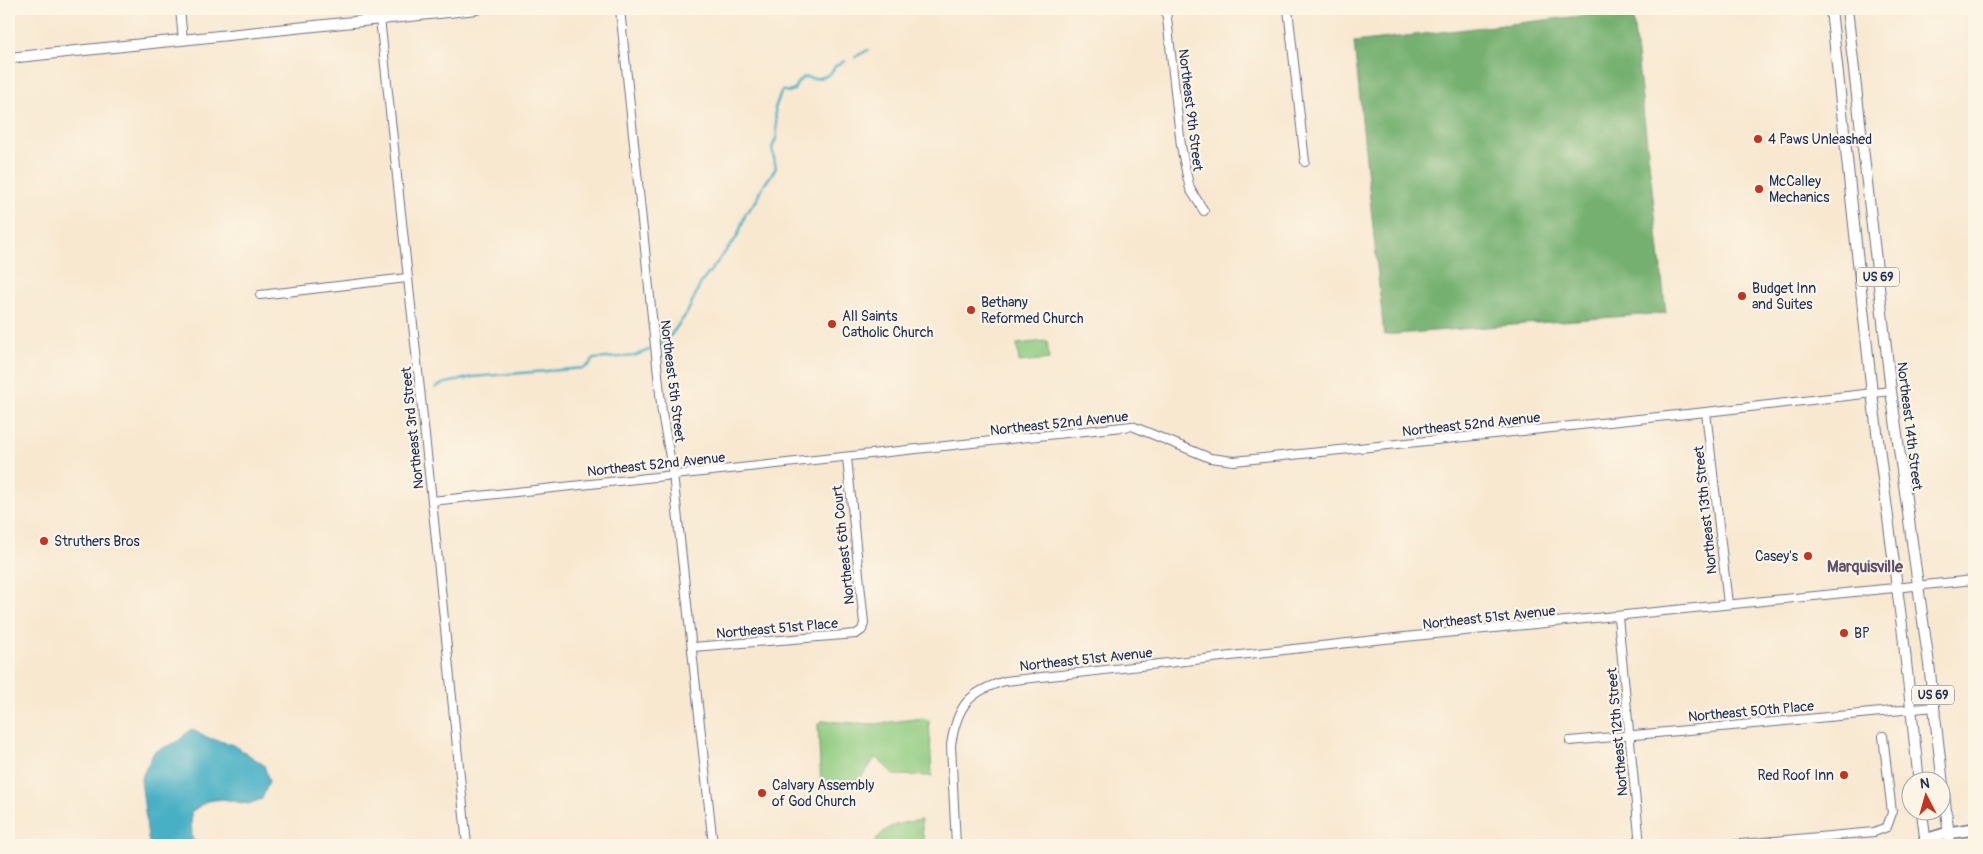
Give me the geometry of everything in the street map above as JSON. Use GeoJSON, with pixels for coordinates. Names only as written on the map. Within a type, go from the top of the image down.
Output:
{"type":"FeatureCollection","features":[{"type":"Feature","properties":{"kind":"highway"},"geometry":{"type":"LineString","coordinates":[[1926,843],[1948,833],[1974,829]]}},
{"type":"Feature","properties":{"kind":"main road"},"geometry":{"type":"LineString","coordinates":[[9,58],[183,40],[379,13],[477,9]]}},
{"type":"Feature","properties":{"kind":"main road","name":"US 69"},"geometry":{"type":"LineString","coordinates":[[1831,9],[1872,393],[1918,772]]}},
{"type":"Feature","properties":{"kind":"main road","name":"Northeast 14th Street"},"geometry":{"type":"LineString","coordinates":[[1847,9],[1891,390],[1935,707],[1950,845]]}},
{"type":"Feature","properties":{"kind":"main road"},"geometry":{"type":"LineString","coordinates":[[1923,822],[1926,843]]}},
{"type":"Feature","properties":{"kind":"street"},"geometry":{"type":"LineString","coordinates":[[180,9],[183,40]]}},
{"type":"Feature","properties":{"kind":"street","name":"Northeast 5th Street"},"geometry":{"type":"LineString","coordinates":[[620,9],[662,413],[673,474],[713,845]]}},
{"type":"Feature","properties":{"kind":"street","name":"Northeast 9th Street"},"geometry":{"type":"LineString","coordinates":[[1166,9],[1181,146],[1190,190],[1204,211]]}},
{"type":"Feature","properties":{"kind":"street"},"geometry":{"type":"LineString","coordinates":[[1288,9],[1305,162]]}},
{"type":"Feature","properties":{"kind":"street","name":"Northeast 3rd Street"},"geometry":{"type":"LineString","coordinates":[[379,13],[467,845]]}},
{"type":"Feature","properties":{"kind":"street"},"geometry":{"type":"LineString","coordinates":[[260,295],[407,278]]}},
{"type":"Feature","properties":{"kind":"street","name":"Northeast 52nd Avenue"},"geometry":{"type":"LineString","coordinates":[[432,501],[1132,426],[1210,458],[1234,462],[1706,412],[1891,390]]}},
{"type":"Feature","properties":{"kind":"street","name":"Northeast 13th Street"},"geometry":{"type":"LineString","coordinates":[[1706,412],[1728,604]]}},
{"type":"Feature","properties":{"kind":"street","name":"Northeast 6th Court"},"geometry":{"type":"LineString","coordinates":[[847,458],[864,623],[862,630]]}},
{"type":"Feature","properties":{"kind":"street","name":"Northeast 51st Avenue"},"geometry":{"type":"LineString","coordinates":[[956,845],[951,744],[953,729],[966,701],[974,693],[1006,680],[1365,641],[1974,580]]}},
{"type":"Feature","properties":{"kind":"street","name":"Northeast 12th Street"},"geometry":{"type":"LineString","coordinates":[[1618,616],[1640,845]]}},
{"type":"Feature","properties":{"kind":"street","name":"Northeast 51st Place"},"geometry":{"type":"LineString","coordinates":[[693,647],[856,634],[862,630]]}},
{"type":"Feature","properties":{"kind":"street","name":"Northeast 50th Place"},"geometry":{"type":"LineString","coordinates":[[1570,741],[1935,707]]}},
{"type":"Feature","properties":{"kind":"street"},"geometry":{"type":"LineString","coordinates":[[1730,845],[1874,832],[1887,827],[1892,813],[1883,736]]}},
{"type":"Feature","properties":{"kind":"green space"},"geometry":{"type":"Polygon","coordinates":[[[1632,10],[1666,313],[1384,335],[1354,42],[1632,10]]]}},
{"type":"Feature","properties":{"kind":"green space"},"geometry":{"type":"Polygon","coordinates":[[[1047,341],[1049,359],[1019,362],[1017,344],[1047,341]]]}},
{"type":"Feature","properties":{"kind":"green space"},"geometry":{"type":"Polygon","coordinates":[[[923,718],[929,721],[932,776],[894,775],[876,757],[853,788],[821,787],[818,724],[821,721],[875,724],[923,718]]]}},
{"type":"Feature","properties":{"kind":"green space"},"geometry":{"type":"Polygon","coordinates":[[[921,820],[924,845],[873,845],[888,828],[921,820]]]}},
{"type":"Feature","properties":{"kind":"water"},"geometry":{"type":"Polygon","coordinates":[[[191,729],[209,738],[234,745],[264,765],[269,781],[262,799],[248,804],[223,799],[207,801],[191,812],[192,838],[199,845],[149,845],[141,779],[154,752],[178,741],[191,729]]]}},
{"type":"Feature","properties":{"kind":"water"},"geometry":{"type":"Polygon","coordinates":[[[274,843],[320,843],[327,845],[271,845],[274,843]]]}},
{"type":"Feature","properties":{"kind":"waterway"},"geometry":{"type":"LineString","coordinates":[[855,57],[868,50]]}},
{"type":"Feature","properties":{"kind":"waterway"},"geometry":{"type":"LineString","coordinates":[[660,345],[665,343],[687,313],[701,283],[737,237],[746,213],[757,200],[760,191],[776,168],[772,148],[777,136],[775,108],[782,90],[788,92],[794,90],[798,82],[804,77],[818,78],[827,76],[835,66],[845,61]]}},
{"type":"Feature","properties":{"kind":"waterway"},"geometry":{"type":"LineString","coordinates":[[435,388],[442,384],[473,377],[584,368],[593,359],[634,356],[649,350]]}},
{"type":"Feature","properties":{"kind":"place","name":"4 Paws Unleashed"},"geometry":{"type":"Point","coordinates":[1758,139]}},
{"type":"Feature","properties":{"kind":"place","name":"McCalley Mechanics"},"geometry":{"type":"Point","coordinates":[1759,189]}},
{"type":"Feature","properties":{"kind":"place","name":"Budget Inn and Suites"},"geometry":{"type":"Point","coordinates":[1742,296]}},
{"type":"Feature","properties":{"kind":"place","name":"Bethany Reformed Church"},"geometry":{"type":"Point","coordinates":[971,310]}},
{"type":"Feature","properties":{"kind":"place","name":"All Saints Catholic Church"},"geometry":{"type":"Point","coordinates":[832,324]}},
{"type":"Feature","properties":{"kind":"place","name":"Struthers Bros"},"geometry":{"type":"Point","coordinates":[44,541]}},
{"type":"Feature","properties":{"kind":"place","name":"Casey's"},"geometry":{"type":"Point","coordinates":[1808,556]}},
{"type":"Feature","properties":{"kind":"place","name":"BP"},"geometry":{"type":"Point","coordinates":[1844,633]}},
{"type":"Feature","properties":{"kind":"place","name":"Red Roof Inn"},"geometry":{"type":"Point","coordinates":[1844,775]}},
{"type":"Feature","properties":{"kind":"place","name":"Calvary Assembly of God Church"},"geometry":{"type":"Point","coordinates":[762,793]}},
{"type":"Feature","properties":{"kind":"district","name":"Marquisville"},"geometry":{"type":"Point","coordinates":[1865,566]}}]}
